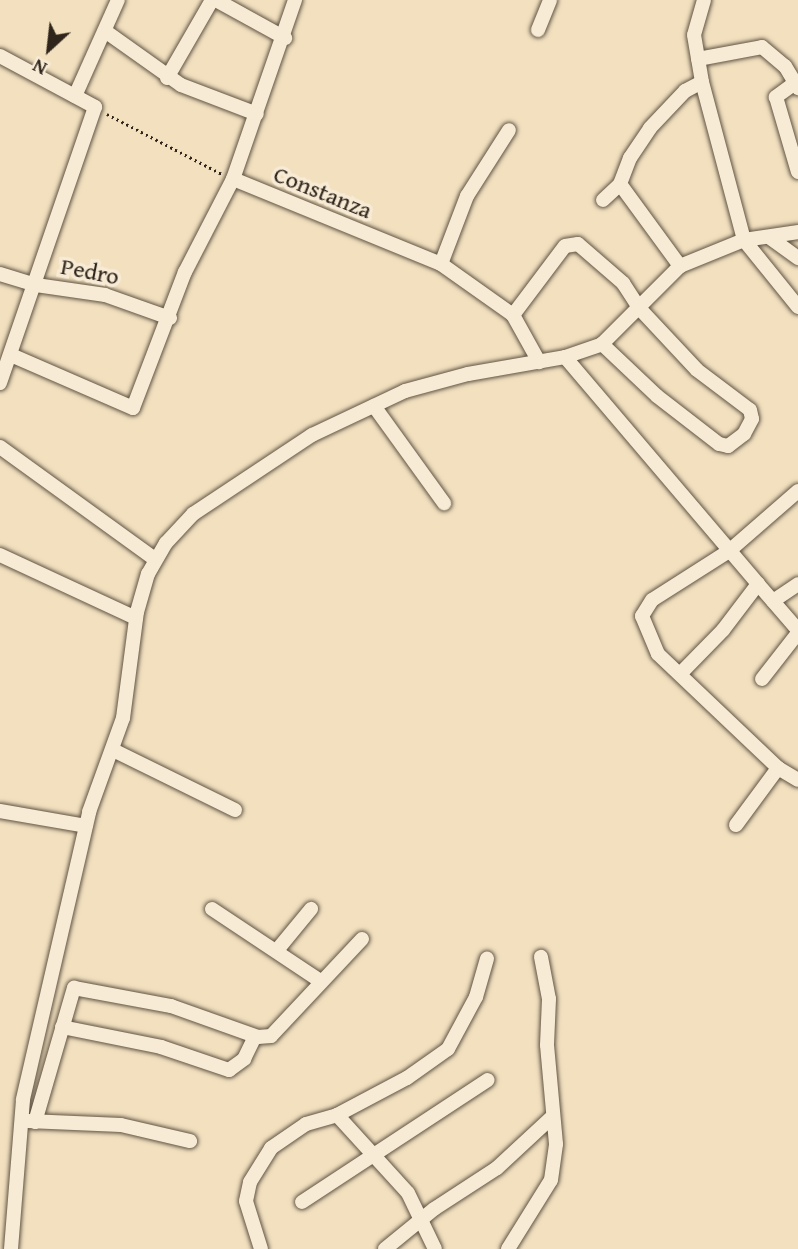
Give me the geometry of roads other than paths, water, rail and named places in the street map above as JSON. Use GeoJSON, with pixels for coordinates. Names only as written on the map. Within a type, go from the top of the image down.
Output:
{"type":"FeatureCollection","features":[{"type":"Feature","properties":{"kind":"street"},"geometry":{"type":"LineString","coordinates":[[75,96],[118,0]]}},
{"type":"Feature","properties":{"kind":"street"},"geometry":{"type":"LineString","coordinates":[[167,78],[214,0],[285,38]]}},
{"type":"Feature","properties":{"kind":"street"},"geometry":{"type":"LineString","coordinates":[[11,355],[133,408],[196,247],[233,179],[285,38],[295,0]]}},
{"type":"Feature","properties":{"kind":"street"},"geometry":{"type":"LineString","coordinates":[[538,30],[550,0]]}},
{"type":"Feature","properties":{"kind":"street"},"geometry":{"type":"LineString","coordinates":[[704,0],[694,35],[702,82],[744,240],[798,307]]}},
{"type":"Feature","properties":{"kind":"street"},"geometry":{"type":"LineString","coordinates":[[105,31],[167,78],[257,114]]}},
{"type":"Feature","properties":{"kind":"street"},"geometry":{"type":"LineString","coordinates":[[698,59],[762,47],[774,54],[797,85],[776,97],[798,172]]}},
{"type":"Feature","properties":{"kind":"street"},"geometry":{"type":"LineString","coordinates":[[0,56],[95,107],[36,285],[0,383]]}},
{"type":"Feature","properties":{"kind":"street"},"geometry":{"type":"LineString","coordinates":[[603,200],[620,184],[630,158],[650,128],[685,92],[702,82]]}},
{"type":"Feature","properties":{"kind":"street"},"geometry":{"type":"LineString","coordinates":[[441,264],[467,196],[509,130]]}},
{"type":"Feature","properties":{"kind":"street","name":"Constanza"},"geometry":{"type":"LineString","coordinates":[[233,179],[441,264],[513,316],[539,362]]}},
{"type":"Feature","properties":{"kind":"street"},"geometry":{"type":"LineString","coordinates":[[620,184],[680,266]]}},
{"type":"Feature","properties":{"kind":"street"},"geometry":{"type":"LineString","coordinates":[[11,1249],[27,1121],[86,826],[122,718],[136,618],[155,559],[193,514],[312,435],[374,406],[455,377],[565,358],[602,344],[640,309],[680,266],[744,240],[798,232]]}},
{"type":"Feature","properties":{"kind":"street"},"geometry":{"type":"LineString","coordinates":[[769,237],[798,258]]}},
{"type":"Feature","properties":{"kind":"street"},"geometry":{"type":"LineString","coordinates":[[513,316],[571,242],[623,283],[640,309],[697,370],[750,410],[752,419],[744,434],[728,446],[719,444],[602,344]]}},
{"type":"Feature","properties":{"kind":"street","name":"Pedro"},"geometry":{"type":"LineString","coordinates":[[0,274],[36,285],[105,295],[170,318]]}},
{"type":"Feature","properties":{"kind":"street"},"geometry":{"type":"LineString","coordinates":[[565,358],[798,631],[762,679]]}},
{"type":"Feature","properties":{"kind":"street"},"geometry":{"type":"LineString","coordinates":[[374,406],[444,503]]}},
{"type":"Feature","properties":{"kind":"street"},"geometry":{"type":"LineString","coordinates":[[0,447],[155,559]]}},
{"type":"Feature","properties":{"kind":"street"},"geometry":{"type":"LineString","coordinates":[[798,491],[729,551],[652,600],[642,616],[658,654],[778,768],[798,780]]}},
{"type":"Feature","properties":{"kind":"street"},"geometry":{"type":"LineString","coordinates":[[0,555],[136,618]]}},
{"type":"Feature","properties":{"kind":"street"},"geometry":{"type":"LineString","coordinates":[[681,673],[739,611],[758,584]]}},
{"type":"Feature","properties":{"kind":"street"},"geometry":{"type":"LineString","coordinates":[[773,601],[798,584]]}},
{"type":"Feature","properties":{"kind":"street"},"geometry":{"type":"LineString","coordinates":[[113,750],[235,810]]}},
{"type":"Feature","properties":{"kind":"street"},"geometry":{"type":"LineString","coordinates":[[736,825],[778,768]]}},
{"type":"Feature","properties":{"kind":"street"},"geometry":{"type":"LineString","coordinates":[[0,811],[86,826]]}},
{"type":"Feature","properties":{"kind":"street"},"geometry":{"type":"LineString","coordinates":[[212,909],[278,950],[318,980]]}},
{"type":"Feature","properties":{"kind":"street"},"geometry":{"type":"LineString","coordinates":[[278,950],[311,909]]}},
{"type":"Feature","properties":{"kind":"street"},"geometry":{"type":"LineString","coordinates":[[27,1121],[72,992],[79,986],[171,1006],[255,1036],[271,1036],[318,980],[362,939]]}},
{"type":"Feature","properties":{"kind":"street"},"geometry":{"type":"LineString","coordinates":[[508,1249],[551,1180],[556,1144],[547,1045],[549,999],[541,957]]}},
{"type":"Feature","properties":{"kind":"street"},"geometry":{"type":"LineString","coordinates":[[261,1249],[246,1201],[250,1182],[271,1148],[306,1124],[337,1115],[407,1078],[448,1049],[476,997],[487,959]]}},
{"type":"Feature","properties":{"kind":"street"},"geometry":{"type":"LineString","coordinates":[[62,1027],[161,1047],[229,1070],[244,1059],[255,1036]]}},
{"type":"Feature","properties":{"kind":"street"},"geometry":{"type":"LineString","coordinates":[[302,1202],[488,1080]]}},
{"type":"Feature","properties":{"kind":"street"},"geometry":{"type":"LineString","coordinates":[[337,1115],[408,1193],[436,1249]]}},
{"type":"Feature","properties":{"kind":"street"},"geometry":{"type":"LineString","coordinates":[[385,1249],[497,1168],[553,1116]]}},
{"type":"Feature","properties":{"kind":"street"},"geometry":{"type":"LineString","coordinates":[[27,1121],[121,1125],[190,1141]]}}]}
